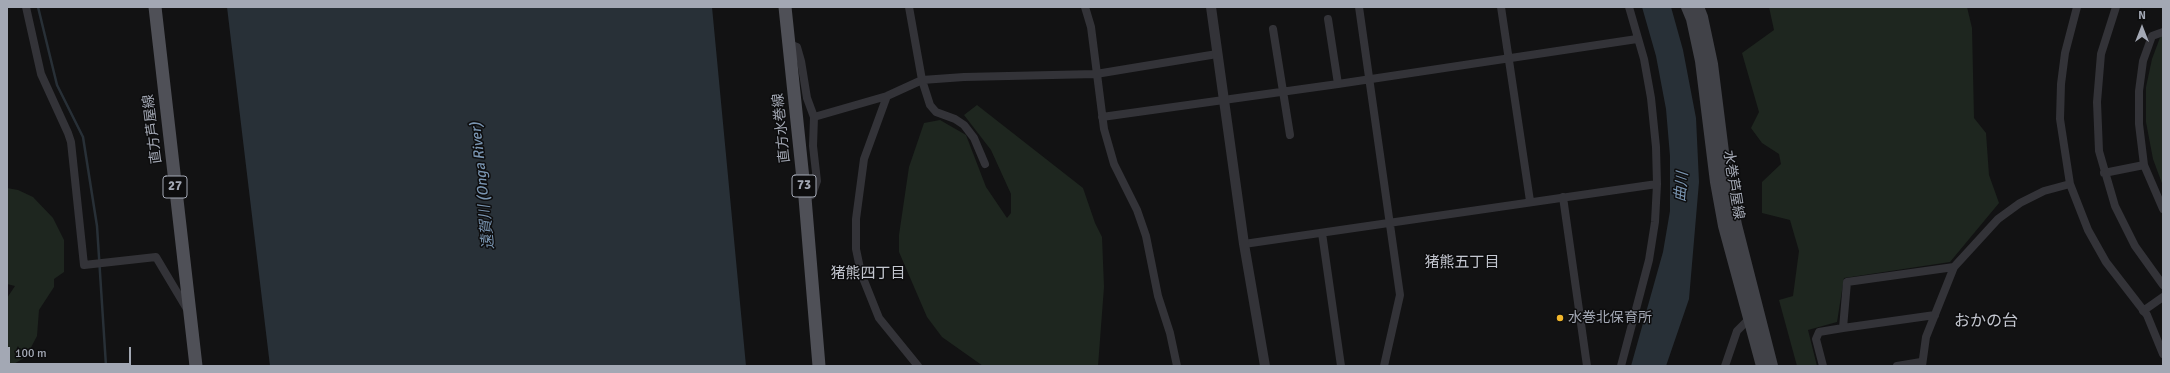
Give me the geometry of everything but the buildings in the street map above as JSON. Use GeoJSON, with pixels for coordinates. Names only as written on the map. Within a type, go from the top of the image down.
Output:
{"type":"FeatureCollection","features":[{"type":"Feature","properties":{"kind":"main road","name":"直方芦屋線"},"geometry":{"type":"LineString","coordinates":[[155,7],[196,366]]}},
{"type":"Feature","properties":{"kind":"main road","name":"直方水巻線"},"geometry":{"type":"LineString","coordinates":[[785,7],[805,198],[820,366]]}},
{"type":"Feature","properties":{"kind":"main road","name":"水巻芦屋線"},"geometry":{"type":"LineString","coordinates":[[1687,7],[1692,19],[1701,61],[1716,182],[1724,226],[1772,366]]}},
{"type":"Feature","properties":{"kind":"main road","name":"水巻芦屋線"},"geometry":{"type":"LineString","coordinates":[[1698,7],[1702,17],[1712,64],[1726,176],[1754,315],[1762,366]]}},
{"type":"Feature","properties":{"kind":"street"},"geometry":{"type":"LineString","coordinates":[[26,7],[40,74],[68,133],[84,265],[156,257],[190,313]]}},
{"type":"Feature","properties":{"kind":"street"},"geometry":{"type":"LineString","coordinates":[[908,7],[922,80],[930,105],[936,112],[955,119],[964,125],[974,138],[985,164]]}},
{"type":"Feature","properties":{"kind":"street"},"geometry":{"type":"LineString","coordinates":[[1085,7],[1091,27],[1104,129],[1114,164],[1137,210],[1146,236],[1158,296],[1170,333],[1177,366]]}},
{"type":"Feature","properties":{"kind":"street"},"geometry":{"type":"LineString","coordinates":[[1211,7],[1244,244],[1265,366]]}},
{"type":"Feature","properties":{"kind":"street"},"geometry":{"type":"LineString","coordinates":[[1359,7],[1391,223],[1400,295],[1384,366]]}},
{"type":"Feature","properties":{"kind":"street"},"geometry":{"type":"LineString","coordinates":[[1501,7],[1530,201]]}},
{"type":"Feature","properties":{"kind":"street"},"geometry":{"type":"LineString","coordinates":[[1621,366],[1649,260],[1655,222],[1657,184],[1652,98],[1644,59],[1629,7]]}},
{"type":"Feature","properties":{"kind":"street"},"geometry":{"type":"LineString","coordinates":[[2077,7],[2065,53],[2061,84],[2060,119],[2070,184],[2088,230],[2106,262],[2143,311],[2161,346],[2163,354]]}},
{"type":"Feature","properties":{"kind":"street"},"geometry":{"type":"LineString","coordinates":[[2116,7],[2101,54],[2096,102],[2099,151],[2104,173],[2115,206],[2135,246],[2163,285]]}},
{"type":"Feature","properties":{"kind":"street"},"geometry":{"type":"LineString","coordinates":[[1328,19],[1338,84]]}},
{"type":"Feature","properties":{"kind":"street"},"geometry":{"type":"LineString","coordinates":[[1274,29],[1290,135]]}},
{"type":"Feature","properties":{"kind":"street"},"geometry":{"type":"LineString","coordinates":[[2163,32],[2152,36],[2143,61],[2139,91],[2139,124],[2144,165],[2163,209]]}},
{"type":"Feature","properties":{"kind":"street"},"geometry":{"type":"LineString","coordinates":[[1102,117],[1338,84],[1369,78],[1637,39]]}},
{"type":"Feature","properties":{"kind":"street"},"geometry":{"type":"LineString","coordinates":[[789,44],[797,47],[802,61],[807,98],[814,117],[813,146],[817,181],[812,195],[805,198]]}},
{"type":"Feature","properties":{"kind":"street"},"geometry":{"type":"LineString","coordinates":[[814,117],[887,96],[922,80],[964,77],[1096,74],[1217,54]]}},
{"type":"Feature","properties":{"kind":"street"},"geometry":{"type":"LineString","coordinates":[[887,96],[864,159],[856,218],[856,249],[861,273],[879,318],[918,366]]}},
{"type":"Feature","properties":{"kind":"street"},"geometry":{"type":"LineString","coordinates":[[2104,173],[2144,165]]}},
{"type":"Feature","properties":{"kind":"street"},"geometry":{"type":"LineString","coordinates":[[1244,244],[1530,201],[1657,184]]}},
{"type":"Feature","properties":{"kind":"street"},"geometry":{"type":"LineString","coordinates":[[1897,366],[1921,364],[1926,337],[1954,267],[1998,220],[2020,203],[2044,191],[2070,184]]}},
{"type":"Feature","properties":{"kind":"street"},"geometry":{"type":"LineString","coordinates":[[1563,197],[1587,366]]}},
{"type":"Feature","properties":{"kind":"street"},"geometry":{"type":"LineString","coordinates":[[1322,233],[1341,366]]}},
{"type":"Feature","properties":{"kind":"street"},"geometry":{"type":"LineString","coordinates":[[1843,328],[1847,282],[1954,267]]}},
{"type":"Feature","properties":{"kind":"street"},"geometry":{"type":"LineString","coordinates":[[2143,311],[2163,297]]}},
{"type":"Feature","properties":{"kind":"street"},"geometry":{"type":"LineString","coordinates":[[1724,366],[1737,331],[1754,315]]}},
{"type":"Feature","properties":{"kind":"street"},"geometry":{"type":"LineString","coordinates":[[1824,366],[1816,339],[1819,332],[1935,315]]}},
{"type":"Feature","properties":{"kind":"shaded area"},"geometry":{"type":"Polygon","coordinates":[[[1769,7],[1967,7],[1972,28],[1974,118],[1986,133],[1989,175],[1999,203],[1950,262],[1844,278],[1837,322],[1808,330],[1817,366],[1797,366],[1779,300],[1793,296],[1799,251],[1790,220],[1762,213],[1762,182],[1781,164],[1779,154],[1762,143],[1751,128],[1759,112],[1742,53],[1774,30],[1769,7]]]}},
{"type":"Feature","properties":{"kind":"shaded area"},"geometry":{"type":"Polygon","coordinates":[[[2163,34],[2163,186],[2153,159],[2146,122],[2146,87],[2152,59],[2161,35],[2163,34]]]}},
{"type":"Feature","properties":{"kind":"shaded area"},"geometry":{"type":"Polygon","coordinates":[[[977,105],[1083,188],[1095,223],[1102,237],[1104,287],[1098,366],[983,366],[942,337],[927,317],[899,252],[899,235],[909,167],[924,123],[940,120],[966,135],[986,187],[1007,218],[1011,213],[1011,194],[991,150],[964,115],[977,105]]]}},
{"type":"Feature","properties":{"kind":"shaded area"},"geometry":{"type":"Polygon","coordinates":[[[7,188],[18,190],[33,197],[53,218],[64,240],[64,272],[54,279],[54,287],[39,310],[37,336],[26,357],[10,366],[7,366],[7,298],[15,286],[7,284],[7,188]]]}},
{"type":"Feature","properties":{"kind":"water","name":"遠賀川 (Onga River)"},"geometry":{"type":"Polygon","coordinates":[[[227,7],[712,7],[746,366],[270,366],[227,7]]]}},
{"type":"Feature","properties":{"kind":"water","name":"曲川"},"geometry":{"type":"Polygon","coordinates":[[[1642,7],[1671,7],[1683,50],[1696,118],[1699,182],[1689,299],[1666,366],[1631,366],[1663,252],[1670,211],[1670,156],[1666,109],[1656,56],[1642,7]]]}},
{"type":"Feature","properties":{"kind":"waterway"},"geometry":{"type":"LineString","coordinates":[[38,7],[57,85],[83,137],[97,226],[106,366]]}},
{"type":"Feature","properties":{"kind":"place","name":"水巻北保育所"},"geometry":{"type":"Point","coordinates":[1560,318]}},
{"type":"Feature","properties":{"kind":"district","name":"猪熊五丁目"},"geometry":{"type":"Point","coordinates":[1462,263]}},
{"type":"Feature","properties":{"kind":"district","name":"猪熊四丁目"},"geometry":{"type":"Point","coordinates":[868,274]}},
{"type":"Feature","properties":{"kind":"district","name":"おかの台"},"geometry":{"type":"Point","coordinates":[1986,322]}}]}
